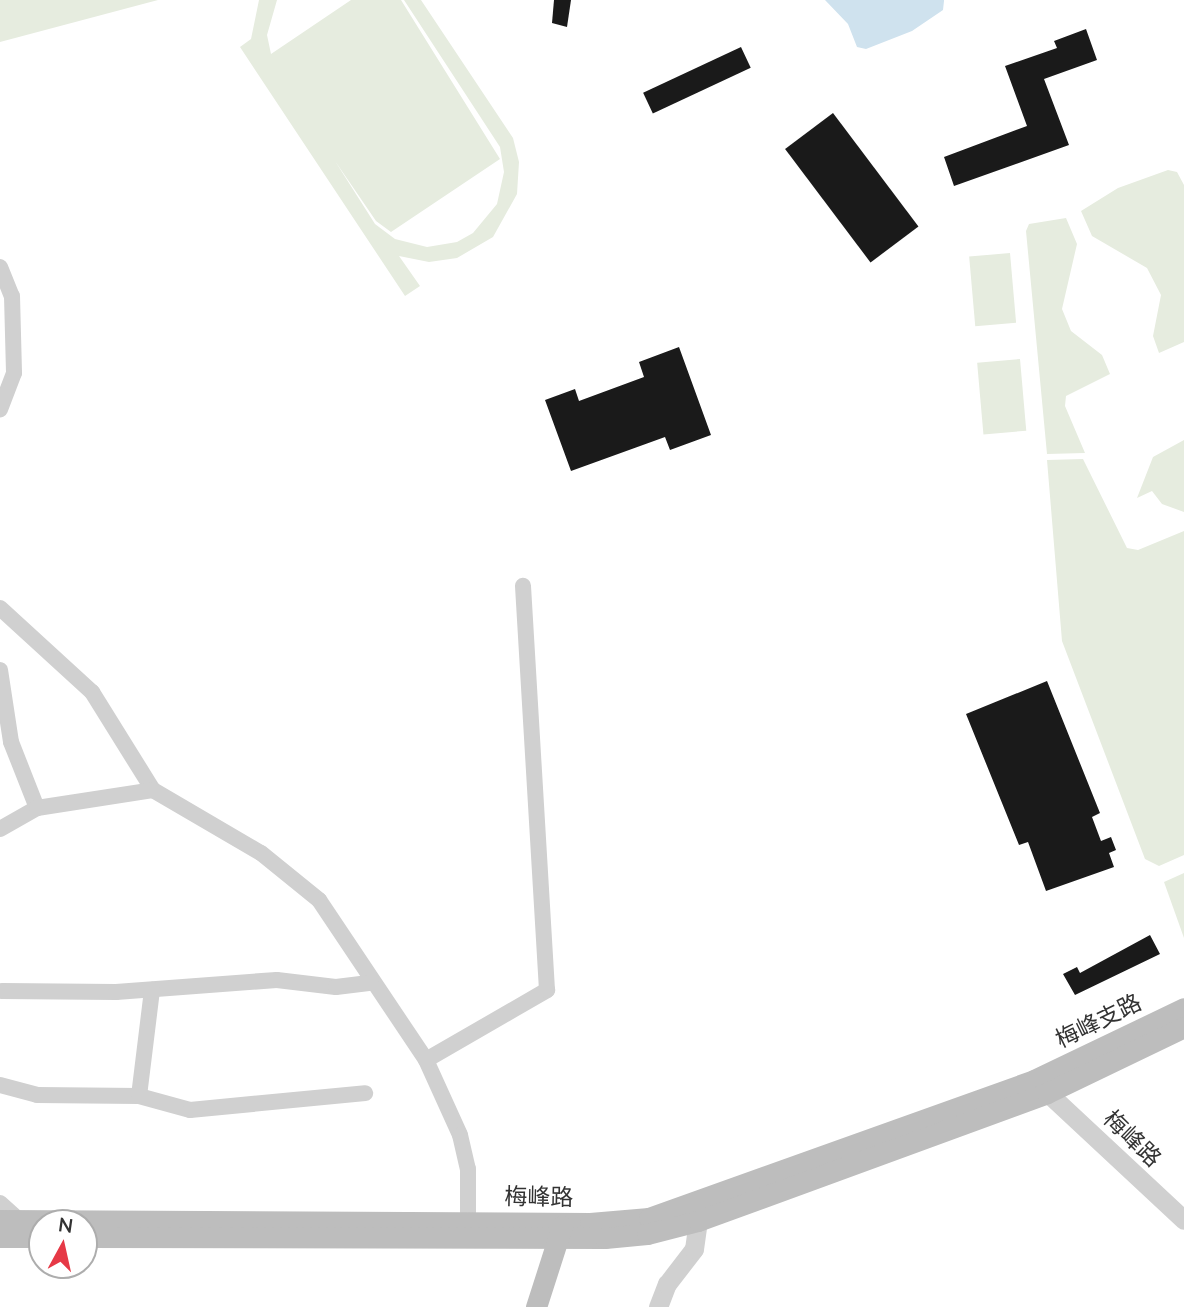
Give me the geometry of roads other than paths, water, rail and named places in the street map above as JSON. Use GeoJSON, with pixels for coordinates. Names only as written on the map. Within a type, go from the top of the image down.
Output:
{"type":"FeatureCollection","features":[{"type":"Feature","properties":{"kind":"main road","name":"梅峰支路"},"geometry":{"type":"LineString","coordinates":[[1041,1086],[1184,1008]]}},
{"type":"Feature","properties":{"kind":"main road","name":"梅峰支路"},"geometry":{"type":"LineString","coordinates":[[1041,1086],[1184,1027]]}},
{"type":"Feature","properties":{"kind":"main road","name":"梅峰路"},"geometry":{"type":"LineString","coordinates":[[10,1220],[468,1221],[625,1237],[698,1221],[1041,1086]]}},
{"type":"Feature","properties":{"kind":"main road","name":"梅峰路"},"geometry":{"type":"LineString","coordinates":[[98,1237],[561,1230],[665,1215],[1041,1086]]}},
{"type":"Feature","properties":{"kind":"main road"},"geometry":{"type":"LineString","coordinates":[[536,1307],[561,1230]]}},
{"type":"Feature","properties":{"kind":"main road"},"geometry":{"type":"LineString","coordinates":[[0,1237],[28,1237]]}},
{"type":"Feature","properties":{"kind":"street"},"geometry":{"type":"LineString","coordinates":[[0,267],[12,296],[14,373],[0,409]]}},
{"type":"Feature","properties":{"kind":"street"},"geometry":{"type":"LineString","coordinates":[[426,1060],[547,990],[523,586]]}},
{"type":"Feature","properties":{"kind":"street"},"geometry":{"type":"LineString","coordinates":[[0,608],[92,692],[152,790],[261,853],[319,900],[426,1060],[460,1135],[468,1168],[468,1221]]}},
{"type":"Feature","properties":{"kind":"street"},"geometry":{"type":"LineString","coordinates":[[0,670],[11,742],[37,808]]}},
{"type":"Feature","properties":{"kind":"street"},"geometry":{"type":"LineString","coordinates":[[0,829],[37,808],[152,790]]}},
{"type":"Feature","properties":{"kind":"street"},"geometry":{"type":"LineString","coordinates":[[2,991],[152,990],[277,980],[336,987],[372,983]]}},
{"type":"Feature","properties":{"kind":"street"},"geometry":{"type":"LineString","coordinates":[[139,1096],[152,990]]}},
{"type":"Feature","properties":{"kind":"street"},"geometry":{"type":"LineString","coordinates":[[0,1085],[37,1095],[139,1096],[190,1110],[365,1093]]}},
{"type":"Feature","properties":{"kind":"street","name":"梅峰路"},"geometry":{"type":"LineString","coordinates":[[1041,1086],[1184,1220]]}},
{"type":"Feature","properties":{"kind":"street"},"geometry":{"type":"LineString","coordinates":[[0,1203],[10,1220]]}},
{"type":"Feature","properties":{"kind":"street"},"geometry":{"type":"LineString","coordinates":[[658,1307],[667,1284],[689,1261],[698,1221]]}},
{"type":"Feature","properties":{"kind":"water"},"geometry":{"type":"Polygon","coordinates":[[[825,0],[944,1],[943,10],[912,31],[866,49],[857,47],[848,24],[825,0]]]}}]}
